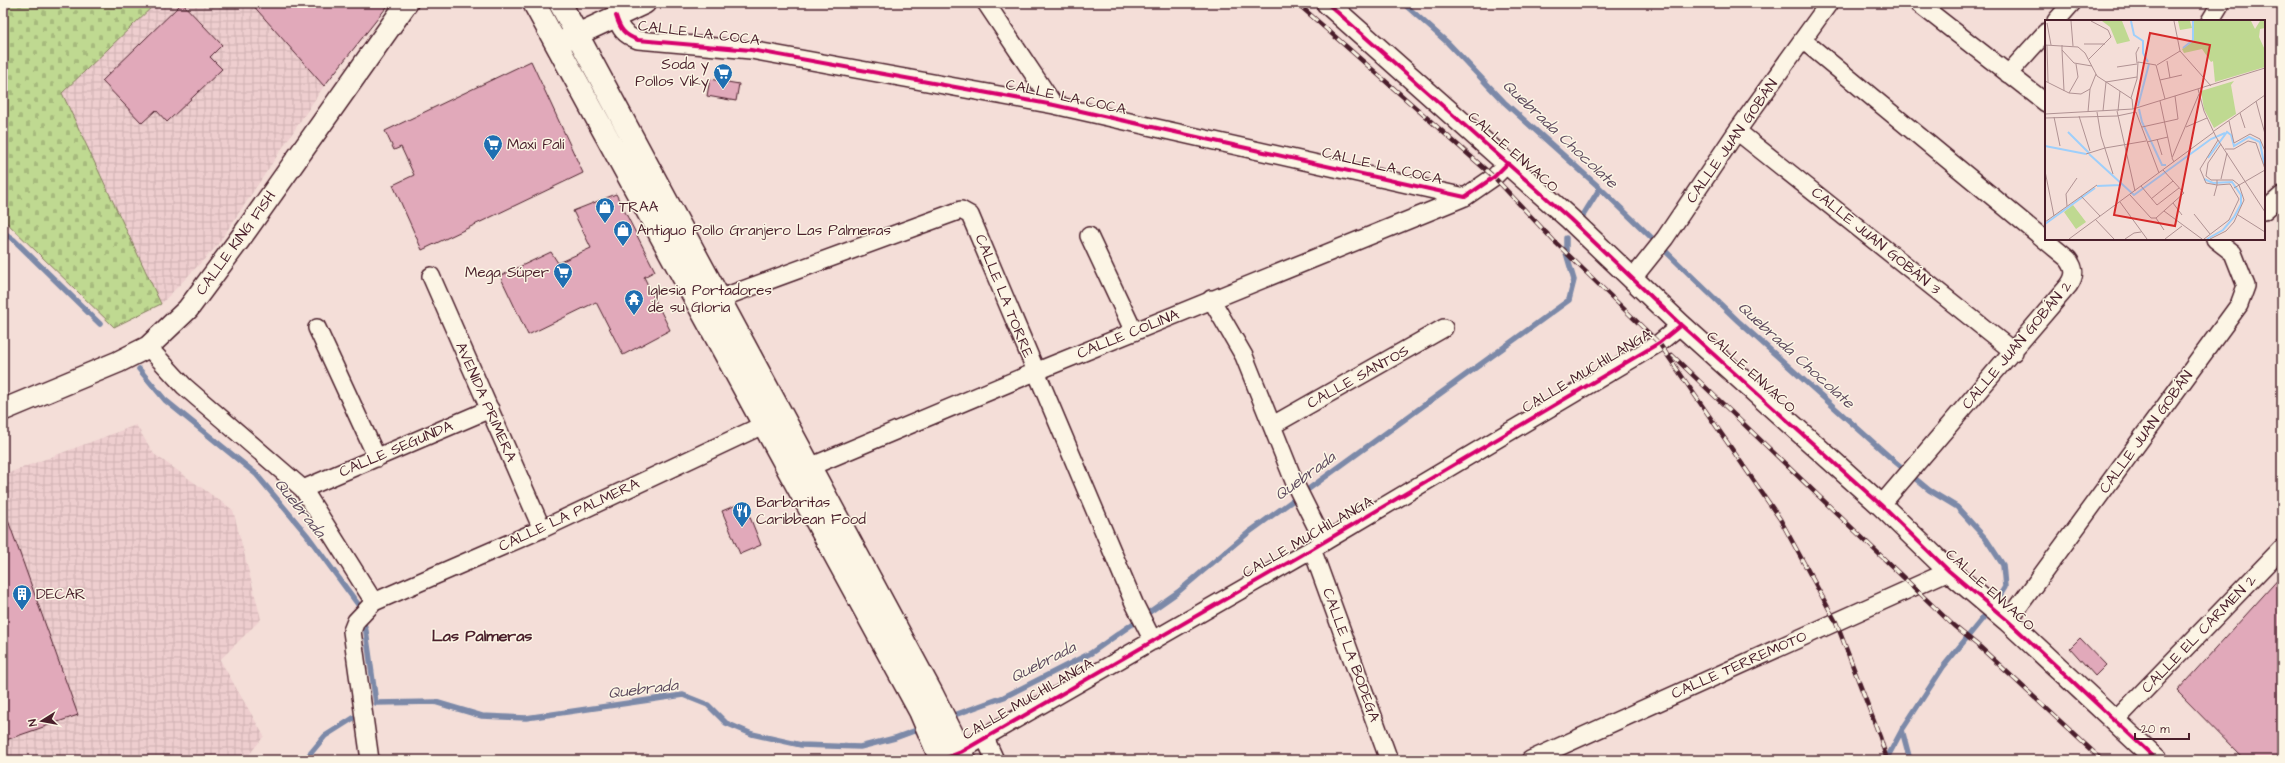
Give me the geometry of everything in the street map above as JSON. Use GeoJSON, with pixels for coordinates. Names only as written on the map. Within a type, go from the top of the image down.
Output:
{"type":"FeatureCollection","features":[{"type":"Feature","properties":{"kind":"highway"},"geometry":{"type":"LineString","coordinates":[[534,3],[555,46],[702,310],[763,425],[801,470]]}},
{"type":"Feature","properties":{"kind":"highway"},"geometry":{"type":"LineString","coordinates":[[560,3],[721,298],[801,470],[926,702],[950,730],[963,756]]}},
{"type":"Feature","properties":{"kind":"highway"},"geometry":{"type":"LineString","coordinates":[[926,702],[939,755]]}},
{"type":"Feature","properties":{"kind":"street","name":"CALLE KING FISH"},"geometry":{"type":"LineString","coordinates":[[3,410],[118,362],[148,347],[188,309],[240,239],[408,3]]}},
{"type":"Feature","properties":{"kind":"street"},"geometry":{"type":"LineString","coordinates":[[555,46],[576,34],[645,3]]}},
{"type":"Feature","properties":{"kind":"street"},"geometry":{"type":"LineString","coordinates":[[986,3],[1054,105]]}},
{"type":"Feature","properties":{"kind":"street","name":"CALLE ENVACO"},"geometry":{"type":"LineString","coordinates":[[1328,3],[1508,163],[1633,278],[1681,325],[1886,499],[1949,571],[2004,618],[2116,720],[2157,760]]}},
{"type":"Feature","properties":{"kind":"street","name":"CALLE JUAN GOBÁN"},"geometry":{"type":"LineString","coordinates":[[1633,278],[1665,238],[1737,131],[1804,41],[1829,3]]}},
{"type":"Feature","properties":{"kind":"street"},"geometry":{"type":"LineString","coordinates":[[1918,3],[2045,102]]}},
{"type":"Feature","properties":{"kind":"street"},"geometry":{"type":"LineString","coordinates":[[2057,20],[2072,3]]}},
{"type":"Feature","properties":{"kind":"street"},"geometry":{"type":"LineString","coordinates":[[2211,20],[2221,3]]}},
{"type":"Feature","properties":{"kind":"street","name":"CALLE LA COCA"},"geometry":{"type":"LineString","coordinates":[[616,16],[619,26],[626,36],[638,40],[751,50],[1054,105],[1466,197]]}},
{"type":"Feature","properties":{"kind":"street"},"geometry":{"type":"LineString","coordinates":[[2008,74],[2045,33]]}},
{"type":"Feature","properties":{"kind":"street","name":"CALLE JUAN GOBÁN 2"},"geometry":{"type":"LineString","coordinates":[[1804,41],[2068,259],[2073,266],[2074,272],[2069,285],[2014,352],[1886,499]]}},
{"type":"Feature","properties":{"kind":"street","name":"CALLE JUAN GOBÁN 3"},"geometry":{"type":"LineString","coordinates":[[1737,131],[2014,352]]}},
{"type":"Feature","properties":{"kind":"street"},"geometry":{"type":"LineString","coordinates":[[1466,197],[1494,177],[1508,163]]}},
{"type":"Feature","properties":{"kind":"street"},"geometry":{"type":"LineString","coordinates":[[2265,210],[2282,195]]}},
{"type":"Feature","properties":{"kind":"street","name":"CALLE COLINA"},"geometry":{"type":"LineString","coordinates":[[801,470],[1211,299],[1466,197]]}},
{"type":"Feature","properties":{"kind":"street","name":"CALLE LA TORRE"},"geometry":{"type":"LineString","coordinates":[[702,310],[721,298],[961,210],[970,215],[1035,372],[1134,603],[1150,636]]}},
{"type":"Feature","properties":{"kind":"street"},"geometry":{"type":"LineString","coordinates":[[1088,236],[1134,332]]}},
{"type":"Feature","properties":{"kind":"street","name":"CALLE JUAN GOBÁN"},"geometry":{"type":"LineString","coordinates":[[2004,618],[2239,305],[2246,286],[2233,254],[2225,242]]}},
{"type":"Feature","properties":{"kind":"street","name":"AVENIDA PRIMERA"},"geometry":{"type":"LineString","coordinates":[[431,276],[542,529]]}},
{"type":"Feature","properties":{"kind":"street","name":"CALLE LA BODEGA"},"geometry":{"type":"LineString","coordinates":[[1211,299],[1244,356],[1273,425],[1296,486],[1312,519],[1318,546],[1389,760]]}},
{"type":"Feature","properties":{"kind":"street","name":"CALLE MUCHILANGA"},"geometry":{"type":"LineString","coordinates":[[939,755],[963,756],[986,738],[1150,636],[1318,546],[1660,343],[1681,325]]}},
{"type":"Feature","properties":{"kind":"street"},"geometry":{"type":"LineString","coordinates":[[318,328],[377,458]]}},
{"type":"Feature","properties":{"kind":"street","name":"CALLE SANTOS"},"geometry":{"type":"LineString","coordinates":[[1273,425],[1444,328]]}},
{"type":"Feature","properties":{"kind":"street"},"geometry":{"type":"LineString","coordinates":[[148,347],[184,386],[303,489],[372,604],[356,621],[352,631],[370,760]]}},
{"type":"Feature","properties":{"kind":"street","name":"CALLE SEGUNDA"},"geometry":{"type":"LineString","coordinates":[[303,489],[490,409]]}},
{"type":"Feature","properties":{"kind":"street","name":"CALLE LA PALMERA"},"geometry":{"type":"LineString","coordinates":[[372,604],[542,529],[763,425]]}},
{"type":"Feature","properties":{"kind":"street","name":"CALLE EL CARMEN 2"},"geometry":{"type":"LineString","coordinates":[[2116,720],[2282,548]]}},
{"type":"Feature","properties":{"kind":"street","name":"CALLE TERREMOTO"},"geometry":{"type":"LineString","coordinates":[[1530,760],[1949,571]]}},
{"type":"Feature","properties":{"kind":"street"},"geometry":{"type":"LineString","coordinates":[[986,738],[995,760]]}},
{"type":"Feature","properties":{"kind":"shaded area"},"geometry":{"type":"Polygon","coordinates":[[[156,3],[251,3],[324,86],[216,247],[161,304],[62,93],[156,3]]]}},
{"type":"Feature","properties":{"kind":"shaded area"},"geometry":{"type":"Polygon","coordinates":[[[136,425],[154,454],[233,510],[261,619],[220,660],[264,736],[245,760],[3,760],[3,475],[136,425]]]}},
{"type":"Feature","properties":{"kind":"green space"},"geometry":{"type":"Polygon","coordinates":[[[3,3],[156,3],[62,93],[161,304],[114,327],[3,219],[3,3]]]}},
{"type":"Feature","properties":{"kind":"building"},"geometry":{"type":"Polygon","coordinates":[[[182,3],[222,45],[210,57],[222,69],[167,122],[156,110],[142,123],[102,81],[182,3]]]}},
{"type":"Feature","properties":{"kind":"building"},"geometry":{"type":"Polygon","coordinates":[[[251,3],[390,3],[324,86],[251,3]]]}},
{"type":"Feature","properties":{"kind":"building","name":"Maxi Palí"},"geometry":{"type":"Polygon","coordinates":[[[531,61],[583,173],[422,250],[393,185],[414,175],[401,147],[394,150],[385,131],[531,61]]]}},
{"type":"Feature","properties":{"kind":"building","name":"Soda y Pollos Viky"},"geometry":{"type":"Polygon","coordinates":[[[710,79],[739,84],[736,101],[707,96],[710,79]]]}},
{"type":"Feature","properties":{"kind":"building"},"geometry":{"type":"Polygon","coordinates":[[[616,194],[655,271],[644,277],[670,330],[623,355],[596,302],[528,335],[500,276],[551,252],[558,263],[591,248],[573,211],[616,194]]]}},
{"type":"Feature","properties":{"kind":"building","name":"Barbaritas Caribbean Food"},"geometry":{"type":"Polygon","coordinates":[[[744,502],[761,545],[740,554],[722,511],[744,502]]]}},
{"type":"Feature","properties":{"kind":"building","name":"DECAR"},"geometry":{"type":"Polygon","coordinates":[[[3,512],[5,512],[78,715],[3,741],[3,512]]]}},
{"type":"Feature","properties":{"kind":"building"},"geometry":{"type":"Polygon","coordinates":[[[2282,575],[2282,760],[2245,760],[2177,691],[2282,575]]]}},
{"type":"Feature","properties":{"kind":"building"},"geometry":{"type":"Polygon","coordinates":[[[2080,638],[2106,665],[2095,676],[2070,648],[2080,638]]]}},
{"type":"Feature","properties":{"kind":"waterway","name":"Quebrada Chocolate"},"geometry":{"type":"LineString","coordinates":[[1403,3],[1448,43],[1504,102],[1600,188],[1738,321],[1893,460],[1929,490],[1957,507],[1986,539],[2003,565],[2005,587],[1996,602],[1943,667],[1902,730],[1886,760]]}},
{"type":"Feature","properties":{"kind":"waterway","name":"Quebrada"},"geometry":{"type":"LineString","coordinates":[[1582,217],[1600,188]]}},
{"type":"Feature","properties":{"kind":"waterway"},"geometry":{"type":"LineString","coordinates":[[3,232],[14,240],[100,324]]}},
{"type":"Feature","properties":{"kind":"waterway","name":"Quebrada"},"geometry":{"type":"LineString","coordinates":[[949,717],[1004,697],[1091,653],[1178,592],[1248,533],[1569,300],[1574,280],[1566,253],[1566,238]]}},
{"type":"Feature","properties":{"kind":"waterway","name":"Quebrada"},"geometry":{"type":"LineString","coordinates":[[139,369],[165,400],[256,474],[307,535],[360,607],[366,631],[376,703],[435,702],[482,716],[526,718],[683,695],[708,705],[726,723],[752,734],[801,745],[860,747],[895,738],[922,728]]}},
{"type":"Feature","properties":{"kind":"waterway","name":"Quebrada"},"geometry":{"type":"LineString","coordinates":[[305,760],[325,736],[355,717]]}},
{"type":"Feature","properties":{"kind":"waterway"},"geometry":{"type":"LineString","coordinates":[[1902,730],[1910,760]]}},
{"type":"Feature","properties":{"kind":"railway"},"geometry":{"type":"LineString","coordinates":[[1297,3],[1494,177],[1554,241],[1659,343],[1780,519],[1836,622],[1880,737],[1887,760]]}},
{"type":"Feature","properties":{"kind":"railway"},"geometry":{"type":"LineString","coordinates":[[1672,355],[1954,626],[1980,647],[2102,760]]}},
{"type":"Feature","properties":{"kind":"cycle path"},"geometry":{"type":"LineString","coordinates":[[1327,3],[1570,219],[1681,325],[1881,505],[1949,571],[2008,621],[2157,760]]}},
{"type":"Feature","properties":{"kind":"cycle path"},"geometry":{"type":"LineString","coordinates":[[616,16],[623,31],[629,36],[638,40],[751,50],[1054,105],[1465,197],[1494,177],[1508,163]]}},
{"type":"Feature","properties":{"kind":"cycle path"},"geometry":{"type":"LineString","coordinates":[[941,760],[961,752],[1312,549],[1659,343],[1681,325]]}},
{"type":"Feature","properties":{"kind":"place","name":"Soda y Pollos Viky"},"geometry":{"type":"Point","coordinates":[723,90]}},
{"type":"Feature","properties":{"kind":"place","name":"Maxi Palí"},"geometry":{"type":"Point","coordinates":[493,161]}},
{"type":"Feature","properties":{"kind":"place","name":"TRAA"},"geometry":{"type":"Point","coordinates":[605,224]}},
{"type":"Feature","properties":{"kind":"place","name":"Antiguo Pollo Granjero Las Palmeras"},"geometry":{"type":"Point","coordinates":[623,247]}},
{"type":"Feature","properties":{"kind":"place","name":"Mega Súper"},"geometry":{"type":"Point","coordinates":[563,289]}},
{"type":"Feature","properties":{"kind":"place","name":"Iglesia Portadores de su Gloria"},"geometry":{"type":"Point","coordinates":[634,316]}},
{"type":"Feature","properties":{"kind":"place","name":"Barbaritas Caribbean Food"},"geometry":{"type":"Point","coordinates":[742,528]}},
{"type":"Feature","properties":{"kind":"place","name":"DECAR"},"geometry":{"type":"Point","coordinates":[22,611]}},
{"type":"Feature","properties":{"kind":"district","name":"Las Palmeras"},"geometry":{"type":"Point","coordinates":[482,636]}}]}
